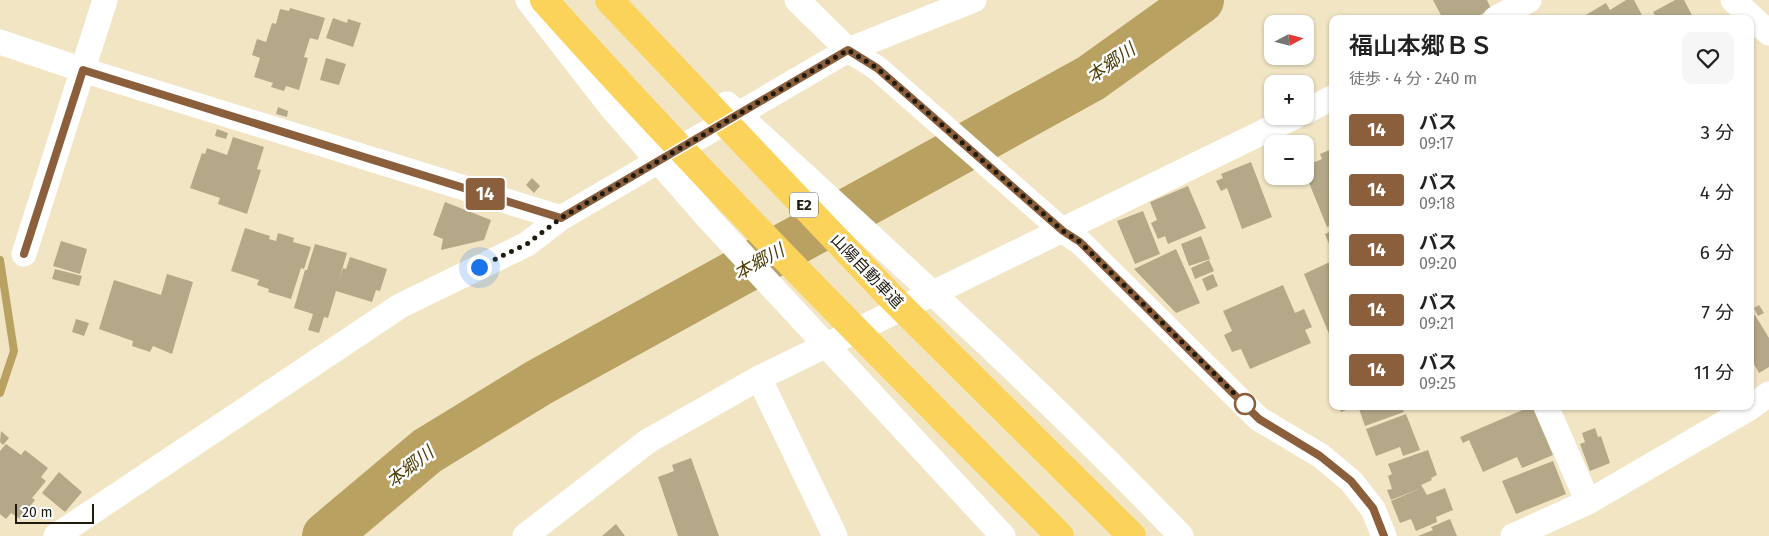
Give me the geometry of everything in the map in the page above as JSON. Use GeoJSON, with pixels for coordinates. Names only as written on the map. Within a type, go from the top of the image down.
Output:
{"type":"FeatureCollection","features":[{"type":"Feature","properties":{"kind":"highway"},"geometry":{"type":"LineString","coordinates":[[544,0],[622,104],[889,363],[1060,536]]}},
{"type":"Feature","properties":{"kind":"highway","name":"山陽自動車道"},"geometry":{"type":"LineString","coordinates":[[611,0],[682,69],[882,287],[1132,536]]}},
{"type":"Feature","properties":{"kind":"street"},"geometry":{"type":"LineString","coordinates":[[24,254],[105,0]]}},
{"type":"Feature","properties":{"kind":"street"},"geometry":{"type":"LineString","coordinates":[[528,0],[622,104],[709,219],[1003,536]]}},
{"type":"Feature","properties":{"kind":"street"},"geometry":{"type":"LineString","coordinates":[[797,0],[848,50],[877,68],[1063,231],[1080,242],[1259,419],[1320,456],[1351,481],[1373,508],[1384,536]]}},
{"type":"Feature","properties":{"kind":"street"},"geometry":{"type":"LineString","coordinates":[[56,536],[400,306],[527,244],[561,218],[848,50],[974,0]]}},
{"type":"Feature","properties":{"kind":"street"},"geometry":{"type":"LineString","coordinates":[[1500,11],[1530,0]]}},
{"type":"Feature","properties":{"kind":"street"},"geometry":{"type":"LineString","coordinates":[[1733,0],[1749,15]]}},
{"type":"Feature","properties":{"kind":"street"},"geometry":{"type":"LineString","coordinates":[[1754,20],[1769,34]]}},
{"type":"Feature","properties":{"kind":"street"},"geometry":{"type":"LineString","coordinates":[[0,42],[83,70],[561,218]]}},
{"type":"Feature","properties":{"kind":"street"},"geometry":{"type":"LineString","coordinates":[[682,69],[962,321],[1130,482],[1181,536]]}},
{"type":"Feature","properties":{"kind":"street"},"geometry":{"type":"LineString","coordinates":[[1314,107],[1329,100]]}},
{"type":"Feature","properties":{"kind":"street"},"geometry":{"type":"LineString","coordinates":[[525,536],[648,441],[759,378],[1278,125]]}},
{"type":"Feature","properties":{"kind":"street"},"geometry":{"type":"LineString","coordinates":[[519,205],[527,244]]}},
{"type":"Feature","properties":{"kind":"street"},"geometry":{"type":"LineString","coordinates":[[759,378],[835,536]]}},
{"type":"Feature","properties":{"kind":"street"},"geometry":{"type":"LineString","coordinates":[[1754,405],[1769,394]]}},
{"type":"Feature","properties":{"kind":"street"},"geometry":{"type":"LineString","coordinates":[[1548,410],[1588,502]]}},
{"type":"Feature","properties":{"kind":"street"},"geometry":{"type":"LineString","coordinates":[[1513,536],[1588,502],[1746,410]]}},
{"type":"Feature","properties":{"kind":"building"},"geometry":{"type":"Polygon","coordinates":[[[1433,0],[1487,0],[1491,9],[1480,15],[1441,15],[1433,0]]]}},
{"type":"Feature","properties":{"kind":"building"},"geometry":{"type":"Polygon","coordinates":[[[1626,0],[1634,0],[1642,15],[1586,15],[1606,3],[1610,10],[1626,0]]]}},
{"type":"Feature","properties":{"kind":"building"},"geometry":{"type":"Polygon","coordinates":[[[1675,0],[1684,0],[1692,15],[1655,15],[1653,12],[1675,0]]]}},
{"type":"Feature","properties":{"kind":"building"},"geometry":{"type":"Polygon","coordinates":[[[290,8],[325,18],[318,40],[310,38],[304,57],[308,58],[299,90],[286,86],[284,91],[271,87],[273,83],[254,77],[260,58],[252,55],[257,39],[266,42],[272,23],[276,24],[280,9],[289,11],[290,8]]]}},
{"type":"Feature","properties":{"kind":"building"},"geometry":{"type":"Polygon","coordinates":[[[333,18],[347,23],[348,19],[361,23],[353,47],[326,38],[333,18]]]}},
{"type":"Feature","properties":{"kind":"building"},"geometry":{"type":"Polygon","coordinates":[[[326,58],[346,64],[339,85],[320,80],[326,58]]]}},
{"type":"Feature","properties":{"kind":"building"},"geometry":{"type":"Polygon","coordinates":[[[278,107],[288,111],[287,117],[276,114],[278,107]]]}},
{"type":"Feature","properties":{"kind":"building"},"geometry":{"type":"Polygon","coordinates":[[[217,129],[228,133],[226,139],[215,136],[217,129]]]}},
{"type":"Feature","properties":{"kind":"building"},"geometry":{"type":"Polygon","coordinates":[[[233,137],[264,147],[257,169],[261,170],[247,214],[218,204],[220,198],[190,188],[202,153],[205,154],[207,148],[227,155],[233,137]]]}},
{"type":"Feature","properties":{"kind":"building"},"geometry":{"type":"Polygon","coordinates":[[[1329,150],[1329,226],[1327,227],[1310,185],[1314,185],[1314,162],[1322,159],[1320,154],[1329,150]]]}},
{"type":"Feature","properties":{"kind":"building"},"geometry":{"type":"Polygon","coordinates":[[[1251,162],[1272,217],[1242,229],[1227,188],[1221,191],[1216,181],[1223,178],[1221,174],[1251,162]]]}},
{"type":"Feature","properties":{"kind":"building"},"geometry":{"type":"Polygon","coordinates":[[[532,178],[540,186],[534,193],[526,185],[532,178]]]}},
{"type":"Feature","properties":{"kind":"building"},"geometry":{"type":"Polygon","coordinates":[[[1188,186],[1206,228],[1168,244],[1165,236],[1158,239],[1151,223],[1157,220],[1150,202],[1188,186]]]}},
{"type":"Feature","properties":{"kind":"building"},"geometry":{"type":"Polygon","coordinates":[[[445,202],[491,220],[484,240],[441,250],[443,239],[433,235],[445,202]]]}},
{"type":"Feature","properties":{"kind":"building"},"geometry":{"type":"Polygon","coordinates":[[[1143,211],[1160,254],[1135,264],[1117,221],[1143,211]]]}},
{"type":"Feature","properties":{"kind":"building"},"geometry":{"type":"Polygon","coordinates":[[[245,228],[270,236],[269,239],[276,241],[278,233],[294,238],[293,242],[311,247],[304,269],[301,268],[291,299],[268,292],[269,289],[257,285],[259,280],[231,271],[245,228]]]}},
{"type":"Feature","properties":{"kind":"building"},"geometry":{"type":"Polygon","coordinates":[[[1329,232],[1329,244],[1325,234],[1329,232]]]}},
{"type":"Feature","properties":{"kind":"building"},"geometry":{"type":"Polygon","coordinates":[[[1201,236],[1210,259],[1189,266],[1181,244],[1201,236]]]}},
{"type":"Feature","properties":{"kind":"building"},"geometry":{"type":"Polygon","coordinates":[[[61,241],[87,249],[80,274],[53,266],[61,241]]]}},
{"type":"Feature","properties":{"kind":"building"},"geometry":{"type":"Polygon","coordinates":[[[315,244],[347,253],[339,280],[343,268],[346,269],[350,257],[387,269],[380,291],[376,290],[372,302],[336,291],[328,318],[324,317],[319,333],[308,330],[313,314],[294,308],[315,244]]]}},
{"type":"Feature","properties":{"kind":"building"},"geometry":{"type":"Polygon","coordinates":[[[1176,249],[1200,303],[1176,313],[1134,269],[1176,249]]]}},
{"type":"Feature","properties":{"kind":"building"},"geometry":{"type":"Polygon","coordinates":[[[1209,260],[1214,271],[1195,279],[1191,268],[1209,260]]]}},
{"type":"Feature","properties":{"kind":"building"},"geometry":{"type":"Polygon","coordinates":[[[1329,262],[1329,334],[1304,274],[1329,262]]]}},
{"type":"Feature","properties":{"kind":"building"},"geometry":{"type":"Polygon","coordinates":[[[55,269],[82,276],[79,286],[52,279],[55,269]]]}},
{"type":"Feature","properties":{"kind":"building"},"geometry":{"type":"Polygon","coordinates":[[[167,274],[193,282],[172,354],[153,346],[150,352],[132,346],[133,341],[99,329],[114,280],[161,295],[167,274]]]}},
{"type":"Feature","properties":{"kind":"building"},"geometry":{"type":"Polygon","coordinates":[[[1213,274],[1218,286],[1207,291],[1202,279],[1213,274]]]}},
{"type":"Feature","properties":{"kind":"building"},"geometry":{"type":"Polygon","coordinates":[[[1283,285],[1295,313],[1304,309],[1312,327],[1305,330],[1311,343],[1250,369],[1241,349],[1232,352],[1224,335],[1232,331],[1223,311],[1283,285]]]}},
{"type":"Feature","properties":{"kind":"building"},"geometry":{"type":"Polygon","coordinates":[[[1759,305],[1764,313],[1758,316],[1754,308],[1759,305]]]}},
{"type":"Feature","properties":{"kind":"building"},"geometry":{"type":"Polygon","coordinates":[[[1754,316],[1769,338],[1769,367],[1759,373],[1754,364],[1754,316]]]}},
{"type":"Feature","properties":{"kind":"building"},"geometry":{"type":"Polygon","coordinates":[[[76,319],[89,323],[84,336],[72,332],[76,319]]]}},
{"type":"Feature","properties":{"kind":"building"},"geometry":{"type":"Polygon","coordinates":[[[1359,410],[1403,410],[1404,412],[1365,426],[1359,410]]]}},
{"type":"Feature","properties":{"kind":"building"},"geometry":{"type":"Polygon","coordinates":[[[1523,410],[1534,410],[1553,455],[1522,468],[1517,457],[1483,472],[1469,440],[1463,443],[1460,437],[1523,410]]]}},
{"type":"Feature","properties":{"kind":"building"},"geometry":{"type":"Polygon","coordinates":[[[1406,414],[1420,450],[1403,456],[1400,447],[1376,456],[1366,429],[1406,414]]]}},
{"type":"Feature","properties":{"kind":"building"},"geometry":{"type":"Polygon","coordinates":[[[1595,428],[1598,437],[1601,436],[1610,463],[1590,471],[1580,444],[1585,442],[1582,433],[1595,428]]]}},
{"type":"Feature","properties":{"kind":"building"},"geometry":{"type":"Polygon","coordinates":[[[1,431],[9,438],[3,445],[0,442],[1,431]]]}},
{"type":"Feature","properties":{"kind":"building"},"geometry":{"type":"Polygon","coordinates":[[[6,444],[21,455],[25,450],[48,468],[41,477],[46,481],[32,498],[35,500],[20,519],[11,513],[6,519],[0,514],[0,451],[6,444]]]}},
{"type":"Feature","properties":{"kind":"building"},"geometry":{"type":"Polygon","coordinates":[[[1428,450],[1437,475],[1431,478],[1432,480],[1421,485],[1427,495],[1445,488],[1453,510],[1436,517],[1437,522],[1416,531],[1411,519],[1400,523],[1391,501],[1421,488],[1391,500],[1387,490],[1392,489],[1388,476],[1392,474],[1388,464],[1428,450]]]}},
{"type":"Feature","properties":{"kind":"building"},"geometry":{"type":"Polygon","coordinates":[[[691,458],[719,536],[678,536],[658,477],[674,471],[672,465],[691,458]]]}},
{"type":"Feature","properties":{"kind":"building"},"geometry":{"type":"Polygon","coordinates":[[[1553,461],[1566,494],[1516,514],[1502,481],[1553,461]]]}},
{"type":"Feature","properties":{"kind":"building"},"geometry":{"type":"Polygon","coordinates":[[[59,472],[82,492],[65,512],[42,493],[59,472]]]}},
{"type":"Feature","properties":{"kind":"building"},"geometry":{"type":"Polygon","coordinates":[[[1450,519],[1457,536],[1418,536],[1433,530],[1431,527],[1450,519]]]}},
{"type":"Feature","properties":{"kind":"building"},"geometry":{"type":"Polygon","coordinates":[[[616,524],[625,536],[602,536],[616,524]]]}},
{"type":"Feature","properties":{"kind":"waterway","name":"本郷川"},"geometry":{"type":"LineString","coordinates":[[326,536],[427,451],[538,383],[1091,78],[1200,0]]}},
{"type":"Feature","properties":{"kind":"waterway"},"geometry":{"type":"LineString","coordinates":[[0,260],[14,351],[0,393]]}},
{"type":"Feature","properties":{"kind":"bus line","name":"14"},"geometry":{"type":"LineString","coordinates":[[24,254],[83,70],[561,218],[848,50],[877,68],[1063,231],[1080,242],[1259,419],[1320,456],[1351,481],[1373,508],[1384,536]]}},
{"type":"Feature","properties":{"kind":"route"},"geometry":{"type":"LineString","coordinates":[[479,267],[527,244],[561,218],[848,50],[877,68],[1063,231],[1080,242],[1245,404]]}}]}
